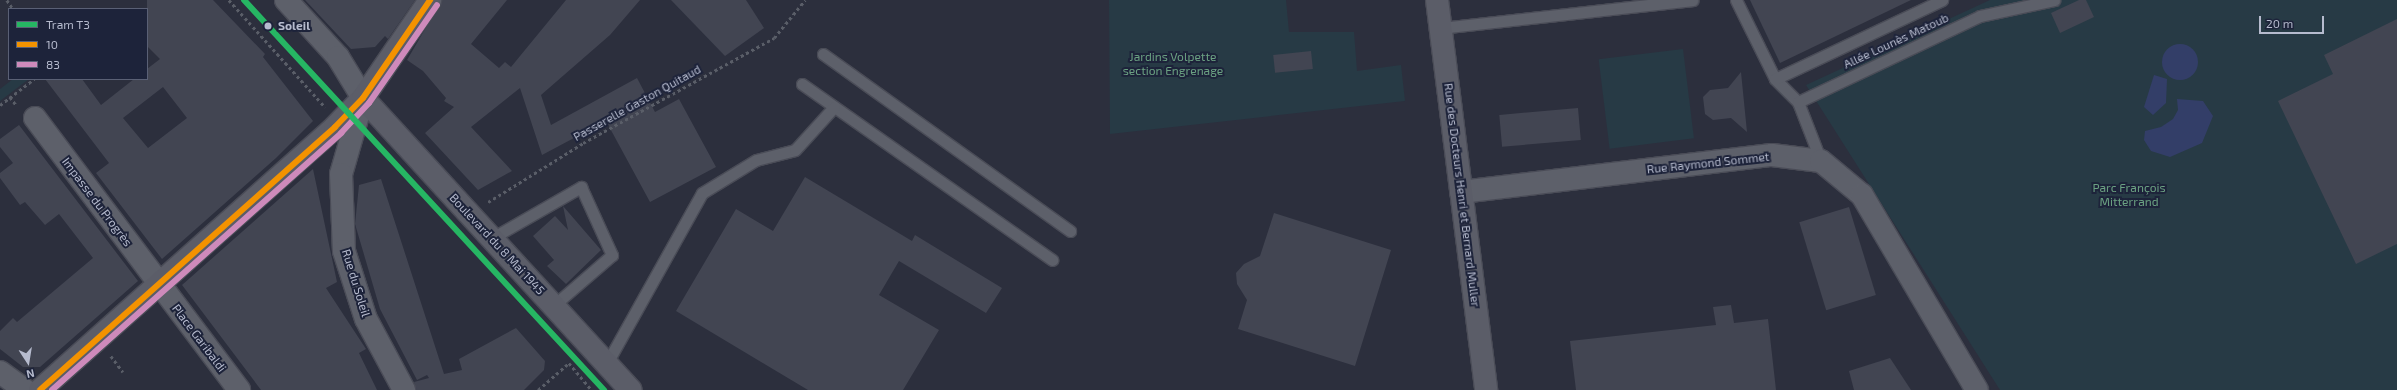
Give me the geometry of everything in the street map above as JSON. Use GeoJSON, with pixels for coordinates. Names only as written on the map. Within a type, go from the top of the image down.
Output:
{"type":"FeatureCollection","features":[{"type":"Feature","properties":{"kind":"main road"},"geometry":{"type":"LineString","coordinates":[[40,390],[345,129],[363,98],[430,0]]}},
{"type":"Feature","properties":{"kind":"main road","name":"Rue des Docteurs Henri et Bernard Muller"},"geometry":{"type":"LineString","coordinates":[[1437,0],[1486,390]]}},
{"type":"Feature","properties":{"kind":"main road","name":"Boulevard du 8 Mai 1945"},"geometry":{"type":"LineString","coordinates":[[363,98],[631,390]]}},
{"type":"Feature","properties":{"kind":"street"},"geometry":{"type":"LineString","coordinates":[[286,0],[338,57],[363,98]]}},
{"type":"Feature","properties":{"kind":"street","name":"Impasse du Progrès"},"geometry":{"type":"LineString","coordinates":[[35,118],[160,286]]}},
{"type":"Feature","properties":{"kind":"street","name":"Rue du Soleil"},"geometry":{"type":"LineString","coordinates":[[345,129],[341,174],[344,251],[366,319],[404,390]]}},
{"type":"Feature","properties":{"kind":"street","name":"Rue Raymond Sommet"},"geometry":{"type":"LineString","coordinates":[[1461,192],[1772,155],[1821,161]]}},
{"type":"Feature","properties":{"kind":"street"},"geometry":{"type":"LineString","coordinates":[[1821,161],[1862,195],[1977,390]]}},
{"type":"Feature","properties":{"kind":"street","name":"Place Garibaldi"},"geometry":{"type":"LineString","coordinates":[[160,286],[239,390]]}},
{"type":"Feature","properties":{"kind":"street"},"geometry":{"type":"LineString","coordinates":[[0,372],[25,390]]}},
{"type":"Feature","properties":{"kind":"lane"},"geometry":{"type":"LineString","coordinates":[[1440,28],[1692,0]]}},
{"type":"Feature","properties":{"kind":"lane"},"geometry":{"type":"LineString","coordinates":[[1736,0],[1775,79],[1798,102],[1821,161]]}},
{"type":"Feature","properties":{"kind":"lane"},"geometry":{"type":"LineString","coordinates":[[1775,79],[1942,0]]}},
{"type":"Feature","properties":{"kind":"lane","name":"Allée Lounès Matoub"},"geometry":{"type":"LineString","coordinates":[[1798,102],[1980,16],[2054,0]]}},
{"type":"Feature","properties":{"kind":"lane"},"geometry":{"type":"LineString","coordinates":[[822,54],[1070,231]]}},
{"type":"Feature","properties":{"kind":"lane"},"geometry":{"type":"LineString","coordinates":[[802,84],[1052,260]]}},
{"type":"Feature","properties":{"kind":"lane"},"geometry":{"type":"LineString","coordinates":[[606,363],[702,193],[756,160],[795,150],[834,107]]}},
{"type":"Feature","properties":{"kind":"lane"},"geometry":{"type":"LineString","coordinates":[[492,238],[581,187],[612,255],[554,306]]}},
{"type":"Feature","properties":{"kind":"path"},"geometry":{"type":"LineString","coordinates":[[229,0],[345,129]]}},
{"type":"Feature","properties":{"kind":"path","name":"Passerelle Gaston Quitaud"},"geometry":{"type":"LineString","coordinates":[[468,212],[501,196],[583,142],[774,38],[805,0]]}},
{"type":"Feature","properties":{"kind":"path"},"geometry":{"type":"LineString","coordinates":[[0,105],[33,80]]}},
{"type":"Feature","properties":{"kind":"path"},"geometry":{"type":"LineString","coordinates":[[111,356],[123,372]]}},
{"type":"Feature","properties":{"kind":"path"},"geometry":{"type":"LineString","coordinates":[[538,390],[569,364],[592,390]]}},
{"type":"Feature","properties":{"kind":"green space","name":"Jardins Volpette section Engrenage"},"geometry":{"type":"Polygon","coordinates":[[[1109,0],[1286,0],[1289,32],[1354,32],[1357,71],[1401,65],[1405,101],[1110,134],[1109,0]]]}},
{"type":"Feature","properties":{"kind":"green space","name":"Parc François Mitterrand"},"geometry":{"type":"Polygon","coordinates":[[[1990,0],[2397,0],[2397,390],[2000,390],[1806,85],[1990,0]]]}},
{"type":"Feature","properties":{"kind":"green space"},"geometry":{"type":"Polygon","coordinates":[[[1683,49],[1694,138],[1610,149],[1599,59],[1683,49]]]}},
{"type":"Feature","properties":{"kind":"green space"},"geometry":{"type":"Polygon","coordinates":[[[12,80],[28,80],[0,101],[0,89],[12,80]]]}},
{"type":"Feature","properties":{"kind":"water"},"geometry":{"type":"Polygon","coordinates":[[[2184,44],[2193,49],[2197,55],[2197,69],[2193,75],[2184,80],[2176,80],[2167,75],[2163,69],[2162,58],[2167,49],[2173,45],[2184,44]]]}},
{"type":"Feature","properties":{"kind":"water"},"geometry":{"type":"Polygon","coordinates":[[[2154,75],[2167,79],[2166,103],[2153,115],[2144,107],[2154,75]]]}},
{"type":"Feature","properties":{"kind":"water"},"geometry":{"type":"Polygon","coordinates":[[[2177,99],[2203,101],[2213,116],[2202,143],[2170,157],[2151,151],[2144,140],[2145,131],[2161,127],[2173,119],[2178,110],[2177,99]]]}},
{"type":"Feature","properties":{"kind":"building"},"geometry":{"type":"Polygon","coordinates":[[[147,0],[213,0],[265,54],[263,57],[313,121],[276,158],[162,259],[96,173],[109,163],[46,80],[83,80],[101,105],[133,80],[148,80],[148,68],[160,59],[148,47],[147,0]],[[163,87],[123,118],[148,148],[187,118],[163,87]]]}},
{"type":"Feature","properties":{"kind":"building"},"geometry":{"type":"Polygon","coordinates":[[[305,0],[415,0],[388,39],[385,36],[375,47],[351,49],[305,0]]]}},
{"type":"Feature","properties":{"kind":"building"},"geometry":{"type":"Polygon","coordinates":[[[442,0],[507,0],[471,44],[499,68],[505,62],[511,67],[566,0],[640,0],[610,35],[541,95],[551,125],[637,78],[655,112],[679,99],[716,167],[650,202],[606,121],[542,155],[520,88],[471,127],[512,171],[478,190],[425,133],[454,107],[444,101],[446,98],[423,71],[407,60],[442,0]]]}},
{"type":"Feature","properties":{"kind":"building"},"geometry":{"type":"Polygon","coordinates":[[[671,0],[746,0],[764,28],[725,56],[671,0]]]}},
{"type":"Feature","properties":{"kind":"building"},"geometry":{"type":"Polygon","coordinates":[[[1750,0],[1911,0],[1780,63],[1750,0]]]}},
{"type":"Feature","properties":{"kind":"building"},"geometry":{"type":"Polygon","coordinates":[[[2079,0],[2086,0],[2094,17],[2060,33],[2051,13],[2079,0]]]}},
{"type":"Feature","properties":{"kind":"building"},"geometry":{"type":"Polygon","coordinates":[[[2397,19],[2397,244],[2356,264],[2278,101],[2333,74],[2324,55],[2397,19]]]}},
{"type":"Feature","properties":{"kind":"building"},"geometry":{"type":"Polygon","coordinates":[[[1311,51],[1313,69],[1275,73],[1273,55],[1311,51]]]}},
{"type":"Feature","properties":{"kind":"building"},"geometry":{"type":"Polygon","coordinates":[[[1741,72],[1747,132],[1731,118],[1713,120],[1705,114],[1703,97],[1710,90],[1728,88],[1741,72]]]}},
{"type":"Feature","properties":{"kind":"building"},"geometry":{"type":"Polygon","coordinates":[[[1578,108],[1581,140],[1502,147],[1499,115],[1578,108]]]}},
{"type":"Feature","properties":{"kind":"building"},"geometry":{"type":"Polygon","coordinates":[[[19,125],[138,281],[40,367],[23,367],[0,349],[0,331],[13,318],[17,322],[93,258],[59,214],[45,225],[25,202],[20,205],[0,178],[0,173],[13,163],[0,147],[0,139],[19,125]]]}},
{"type":"Feature","properties":{"kind":"building"},"geometry":{"type":"Polygon","coordinates":[[[313,169],[337,282],[326,288],[366,349],[359,353],[377,390],[261,390],[182,285],[313,169]]]}},
{"type":"Feature","properties":{"kind":"building"},"geometry":{"type":"Polygon","coordinates":[[[805,177],[912,241],[915,235],[1002,288],[986,313],[899,261],[879,295],[939,330],[903,390],[808,390],[676,311],[736,209],[773,231],[805,177]]]}},
{"type":"Feature","properties":{"kind":"building"},"geometry":{"type":"Polygon","coordinates":[[[381,179],[444,374],[462,370],[459,359],[516,328],[545,361],[544,370],[524,390],[416,390],[414,382],[429,378],[427,375],[417,380],[380,309],[355,224],[359,185],[381,179]]]}},
{"type":"Feature","properties":{"kind":"building"},"geometry":{"type":"Polygon","coordinates":[[[563,206],[601,250],[566,284],[547,266],[554,260],[533,236],[555,216],[568,230],[563,206]]]}},
{"type":"Feature","properties":{"kind":"building"},"geometry":{"type":"Polygon","coordinates":[[[1849,207],[1876,295],[1826,310],[1799,222],[1849,207]]]}},
{"type":"Feature","properties":{"kind":"building"},"geometry":{"type":"Polygon","coordinates":[[[1274,213],[1391,250],[1355,366],[1238,329],[1247,300],[1237,284],[1236,273],[1244,264],[1260,256],[1274,213]]]}},
{"type":"Feature","properties":{"kind":"building"},"geometry":{"type":"Polygon","coordinates":[[[1731,305],[1734,323],[1768,319],[1776,390],[1576,390],[1570,341],[1716,325],[1713,307],[1731,305]]]}},
{"type":"Feature","properties":{"kind":"building"},"geometry":{"type":"Polygon","coordinates":[[[1890,358],[1911,390],[1854,390],[1849,371],[1890,358]]]}},
{"type":"Feature","properties":{"kind":"tram line","name":"T3"},"geometry":{"type":"LineString","coordinates":[[244,0],[604,390]]}},
{"type":"Feature","properties":{"kind":"transit line","name":"10"},"geometry":{"type":"LineString","coordinates":[[40,390],[335,127],[363,98],[430,0]]}},
{"type":"Feature","properties":{"kind":"transit line","name":"83"},"geometry":{"type":"LineString","coordinates":[[52,390],[341,133],[369,103],[437,5]]}},
{"type":"Feature","properties":{"kind":"place","name":"Soleil"},"geometry":{"type":"Point","coordinates":[268,26]}}]}
